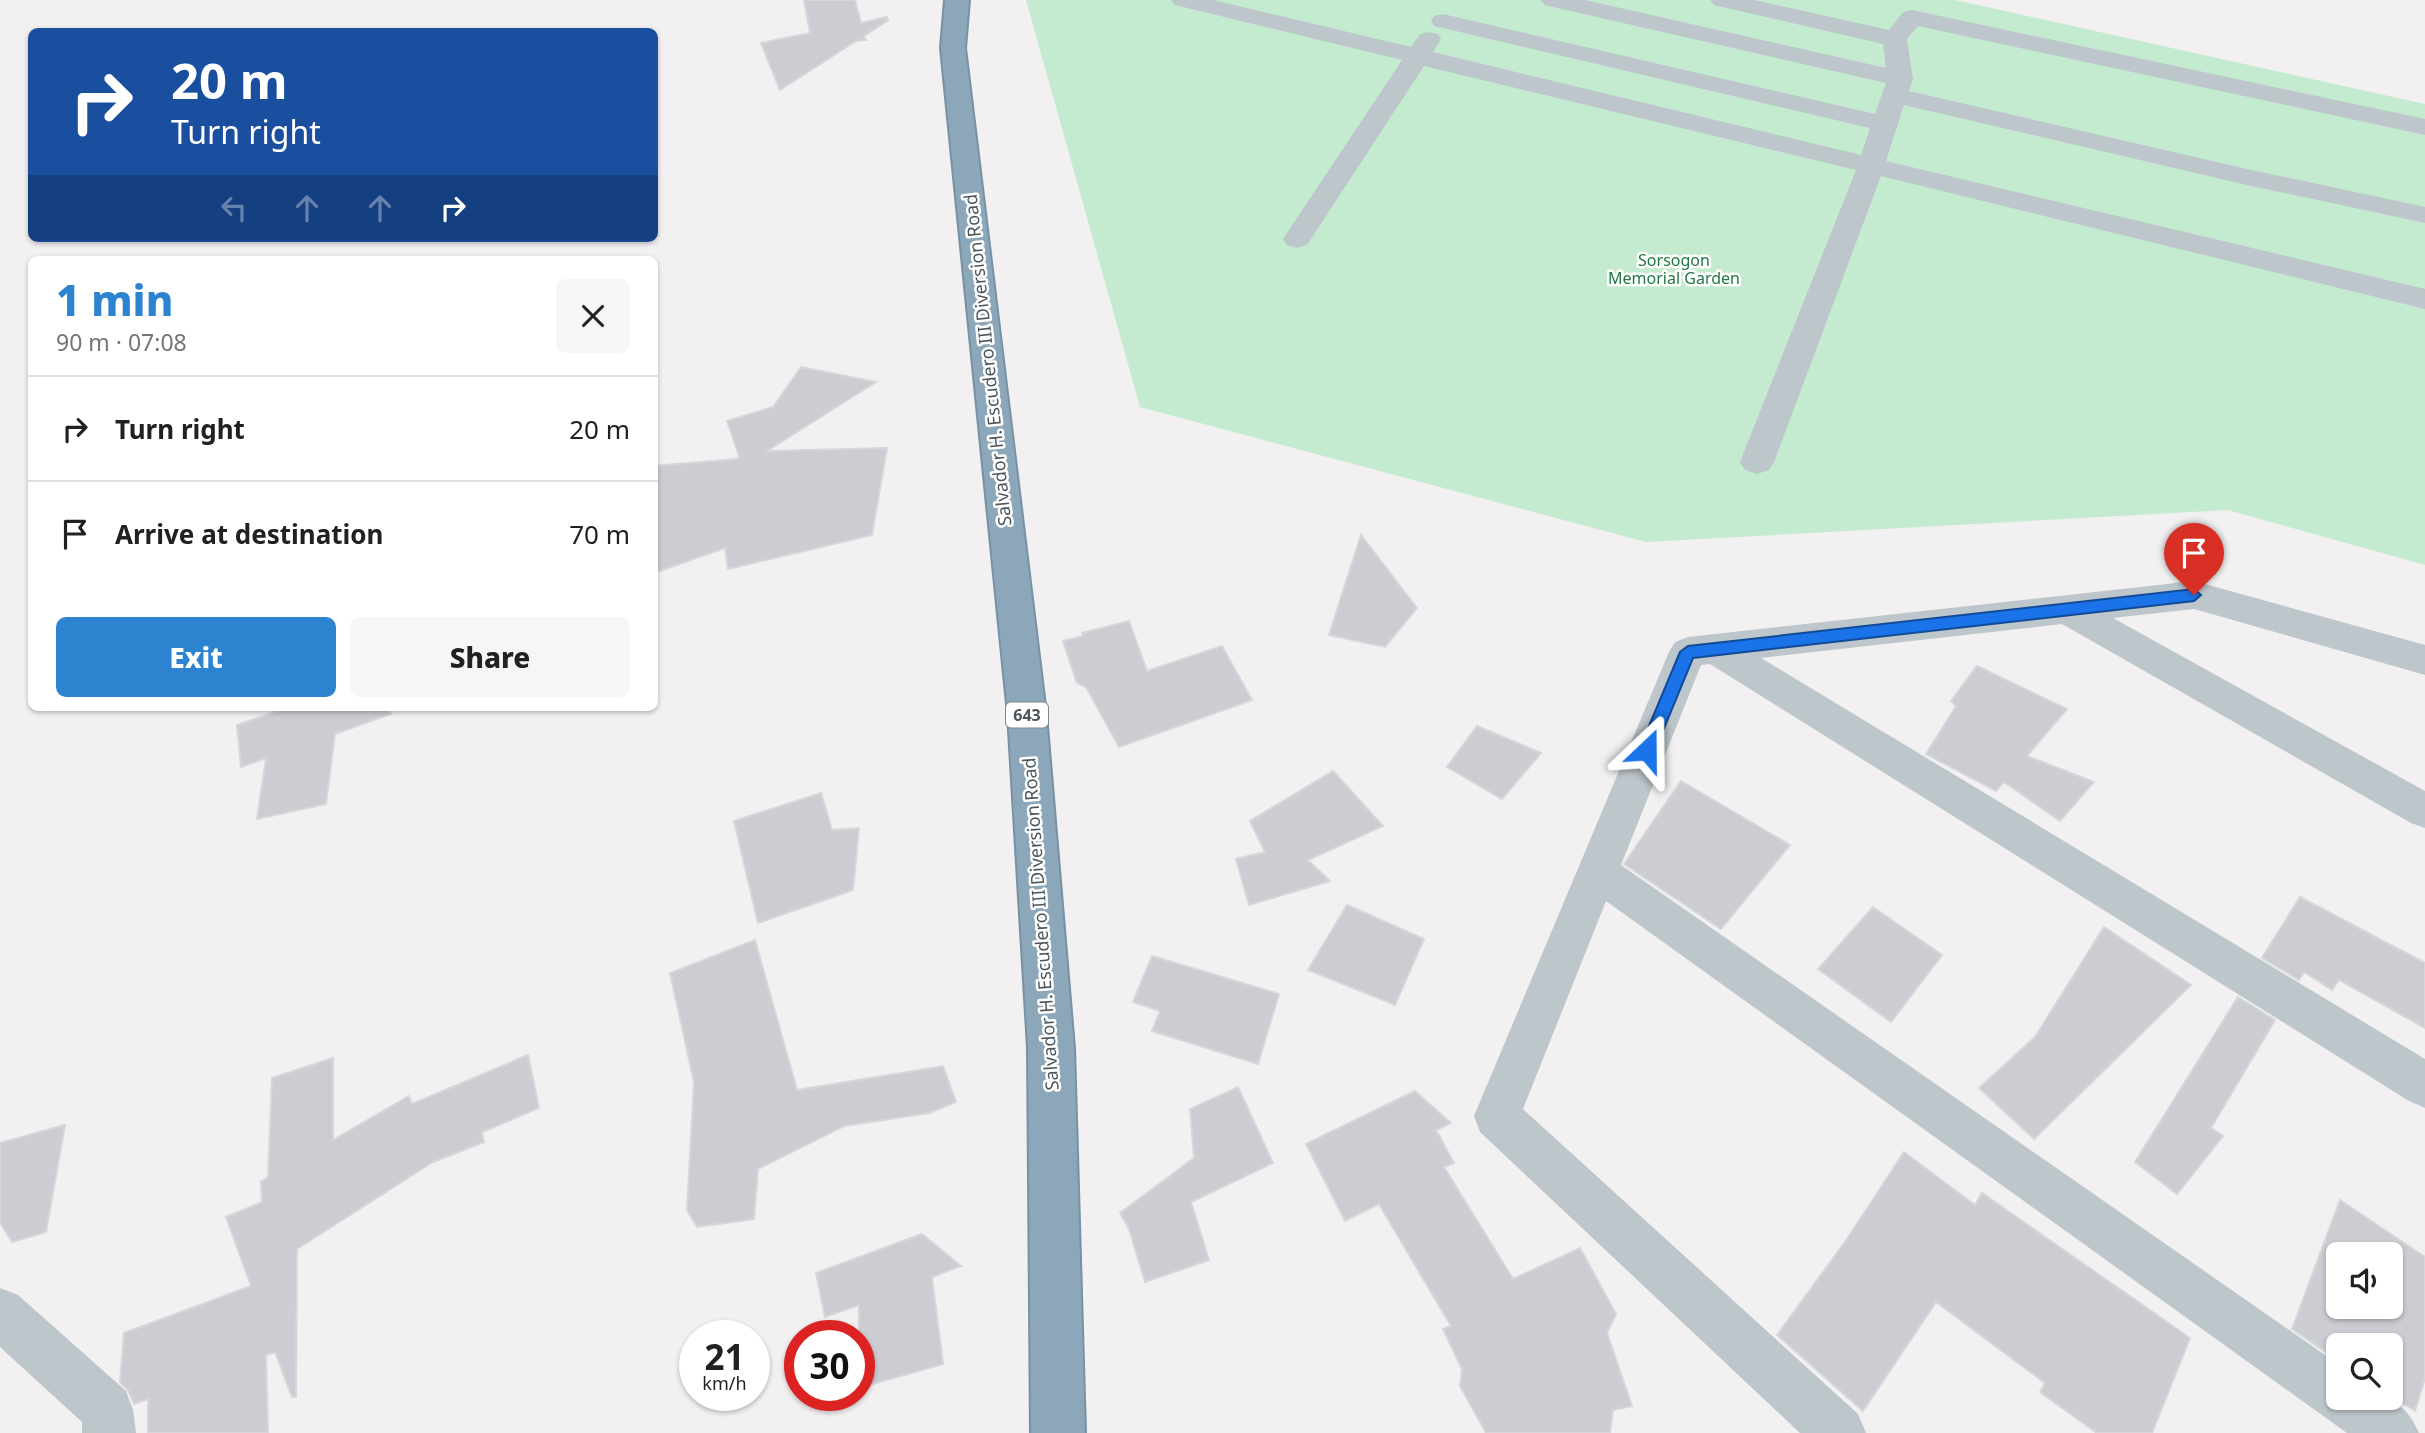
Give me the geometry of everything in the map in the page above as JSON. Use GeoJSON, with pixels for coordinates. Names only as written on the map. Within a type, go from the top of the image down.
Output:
{"type":"FeatureCollection","features":[{"type":"Feature","properties":{"kind":"highway","name":"Salvador H. Escudero III Diversion Road"},"geometry":{"type":"LineString","coordinates":[[957,0],[953,48],[1027,714],[1051,1048],[1058,1433]]}},
{"type":"Feature","properties":{"kind":"street"},"geometry":{"type":"LineString","coordinates":[[1182,0],[2425,299]]}},
{"type":"Feature","properties":{"kind":"street"},"geometry":{"type":"LineString","coordinates":[[1553,0],[1893,100]]}},
{"type":"Feature","properties":{"kind":"street"},"geometry":{"type":"LineString","coordinates":[[1722,0],[1895,38]]}},
{"type":"Feature","properties":{"kind":"street"},"geometry":{"type":"LineString","coordinates":[[1297,239],[1415,56],[1453,8],[2425,215]]}},
{"type":"Feature","properties":{"kind":"street"},"geometry":{"type":"LineString","coordinates":[[1757,462],[1871,166],[1893,100],[1895,38],[1912,17],[2425,127]]}},
{"type":"Feature","properties":{"kind":"street"},"geometry":{"type":"LineString","coordinates":[[1839,1433],[1497,1116],[1688,652],[2194,595],[2425,660]]}},
{"type":"Feature","properties":{"kind":"street"},"geometry":{"type":"LineString","coordinates":[[2068,610],[2425,811]]}},
{"type":"Feature","properties":{"kind":"street"},"geometry":{"type":"LineString","coordinates":[[1715,649],[2425,1085]]}},
{"type":"Feature","properties":{"kind":"street"},"geometry":{"type":"LineString","coordinates":[[1597,872],[2326,1387]]}},
{"type":"Feature","properties":{"kind":"street"},"geometry":{"type":"LineString","coordinates":[[0,1313],[107,1410],[109,1433]]}},
{"type":"Feature","properties":{"kind":"street"},"geometry":{"type":"LineString","coordinates":[[2360,1410],[2392,1433]]}},
{"type":"Feature","properties":{"kind":"green space","name":"Sorsogon Memorial Garden"},"geometry":{"type":"Polygon","coordinates":[[[1026,0],[1955,0],[2425,104],[2425,565],[2228,510],[1646,542],[1140,407],[1026,0]]]}},
{"type":"Feature","properties":{"kind":"building"},"geometry":{"type":"Polygon","coordinates":[[[804,0],[855,0],[861,23],[887,17],[888,20],[864,36],[866,40],[856,41],[780,90],[761,43],[810,33],[804,0]]]}},
{"type":"Feature","properties":{"kind":"building"},"geometry":{"type":"Polygon","coordinates":[[[801,367],[876,382],[767,451],[887,448],[872,535],[728,569],[725,548],[658,572],[658,466],[737,459],[739,456],[727,421],[773,407],[801,367]]]}},
{"type":"Feature","properties":{"kind":"building"},"geometry":{"type":"Polygon","coordinates":[[[1361,535],[1417,608],[1385,647],[1329,635],[1361,535]]]}},
{"type":"Feature","properties":{"kind":"building"},"geometry":{"type":"Polygon","coordinates":[[[1129,621],[1147,671],[1222,646],[1252,700],[1119,747],[1086,687],[1077,683],[1063,641],[1083,636],[1082,633],[1129,621]]]}},
{"type":"Feature","properties":{"kind":"building"},"geometry":{"type":"Polygon","coordinates":[[[1977,666],[2067,709],[2027,756],[2094,782],[2060,821],[2004,782],[1996,791],[1926,754],[1956,706],[1951,701],[1977,666]]]}},
{"type":"Feature","properties":{"kind":"building"},"geometry":{"type":"Polygon","coordinates":[[[390,711],[391,714],[335,734],[326,804],[257,819],[266,758],[241,767],[237,725],[273,713],[390,711]]]}},
{"type":"Feature","properties":{"kind":"building"},"geometry":{"type":"Polygon","coordinates":[[[1477,726],[1541,753],[1502,799],[1447,767],[1477,726]]]}},
{"type":"Feature","properties":{"kind":"building"},"geometry":{"type":"Polygon","coordinates":[[[1333,771],[1383,826],[1308,860],[1330,881],[1249,905],[1236,859],[1265,852],[1250,821],[1333,771]]]}},
{"type":"Feature","properties":{"kind":"building"},"geometry":{"type":"Polygon","coordinates":[[[1681,781],[1790,845],[1721,929],[1624,864],[1681,781]]]}},
{"type":"Feature","properties":{"kind":"building"},"geometry":{"type":"Polygon","coordinates":[[[821,793],[832,830],[859,828],[853,890],[758,923],[734,821],[821,793]]]}},
{"type":"Feature","properties":{"kind":"building"},"geometry":{"type":"Polygon","coordinates":[[[2300,897],[2425,963],[2425,1028],[2339,980],[2332,990],[2304,972],[2299,980],[2262,958],[2300,897]]]}},
{"type":"Feature","properties":{"kind":"building"},"geometry":{"type":"Polygon","coordinates":[[[1347,905],[1424,939],[1395,1005],[1308,970],[1347,905]]]}},
{"type":"Feature","properties":{"kind":"building"},"geometry":{"type":"Polygon","coordinates":[[[1873,907],[1942,955],[1891,1022],[1818,969],[1873,907]]]}},
{"type":"Feature","properties":{"kind":"building"},"geometry":{"type":"Polygon","coordinates":[[[2104,927],[2191,985],[2034,1139],[1979,1088],[2035,1037],[2104,927]]]}},
{"type":"Feature","properties":{"kind":"building"},"geometry":{"type":"Polygon","coordinates":[[[755,940],[797,1090],[943,1066],[956,1102],[929,1113],[844,1126],[758,1169],[754,1219],[697,1227],[687,1210],[694,1082],[670,973],[755,940]]]}},
{"type":"Feature","properties":{"kind":"building"},"geometry":{"type":"Polygon","coordinates":[[[1152,956],[1279,994],[1258,1064],[1152,1031],[1160,1011],[1133,1002],[1152,956]]]}},
{"type":"Feature","properties":{"kind":"building"},"geometry":{"type":"Polygon","coordinates":[[[2238,997],[2275,1020],[2211,1128],[2223,1136],[2177,1194],[2135,1162],[2238,997]]]}},
{"type":"Feature","properties":{"kind":"building"},"geometry":{"type":"Polygon","coordinates":[[[528,1055],[539,1108],[482,1132],[484,1142],[433,1162],[297,1249],[296,1397],[292,1397],[275,1352],[266,1355],[268,1433],[148,1433],[148,1399],[134,1404],[128,1390],[120,1382],[124,1333],[251,1286],[226,1217],[262,1202],[261,1182],[268,1177],[272,1078],[333,1058],[333,1140],[409,1096],[412,1104],[528,1055]]]}},
{"type":"Feature","properties":{"kind":"building"},"geometry":{"type":"Polygon","coordinates":[[[1238,1087],[1273,1163],[1191,1202],[1209,1260],[1145,1282],[1129,1229],[1120,1213],[1194,1158],[1190,1109],[1238,1087]]]}},
{"type":"Feature","properties":{"kind":"building"},"geometry":{"type":"Polygon","coordinates":[[[1415,1091],[1451,1123],[1436,1130],[1454,1163],[1444,1167],[1513,1279],[1580,1248],[1616,1314],[1607,1333],[1632,1406],[1613,1410],[1610,1433],[1486,1433],[1460,1386],[1462,1369],[1443,1329],[1451,1326],[1379,1204],[1345,1221],[1306,1144],[1415,1091]]]}},
{"type":"Feature","properties":{"kind":"building"},"geometry":{"type":"Polygon","coordinates":[[[65,1125],[46,1232],[12,1242],[0,1222],[0,1143],[65,1125]]]}},
{"type":"Feature","properties":{"kind":"building"},"geometry":{"type":"Polygon","coordinates":[[[1904,1152],[1975,1205],[1982,1193],[2190,1338],[2152,1433],[2097,1433],[2040,1392],[2045,1383],[1936,1302],[1863,1411],[1777,1335],[1847,1239],[1904,1152]]]}},
{"type":"Feature","properties":{"kind":"building"},"geometry":{"type":"Polygon","coordinates":[[[2340,1200],[2403,1242],[2326,1242],[2326,1319],[2403,1319],[2403,1242],[2425,1257],[2425,1378],[2415,1411],[2403,1403],[2403,1333],[2326,1333],[2326,1352],[2292,1329],[2340,1200]]]}},
{"type":"Feature","properties":{"kind":"building"},"geometry":{"type":"Polygon","coordinates":[[[922,1234],[961,1266],[932,1277],[943,1364],[875,1383],[875,1320],[859,1320],[859,1305],[825,1317],[816,1273],[922,1234]]]}},
{"type":"Feature","properties":{"kind":"route"},"geometry":{"type":"LineString","coordinates":[[1647,750],[1688,652],[2194,595]]}}]}
